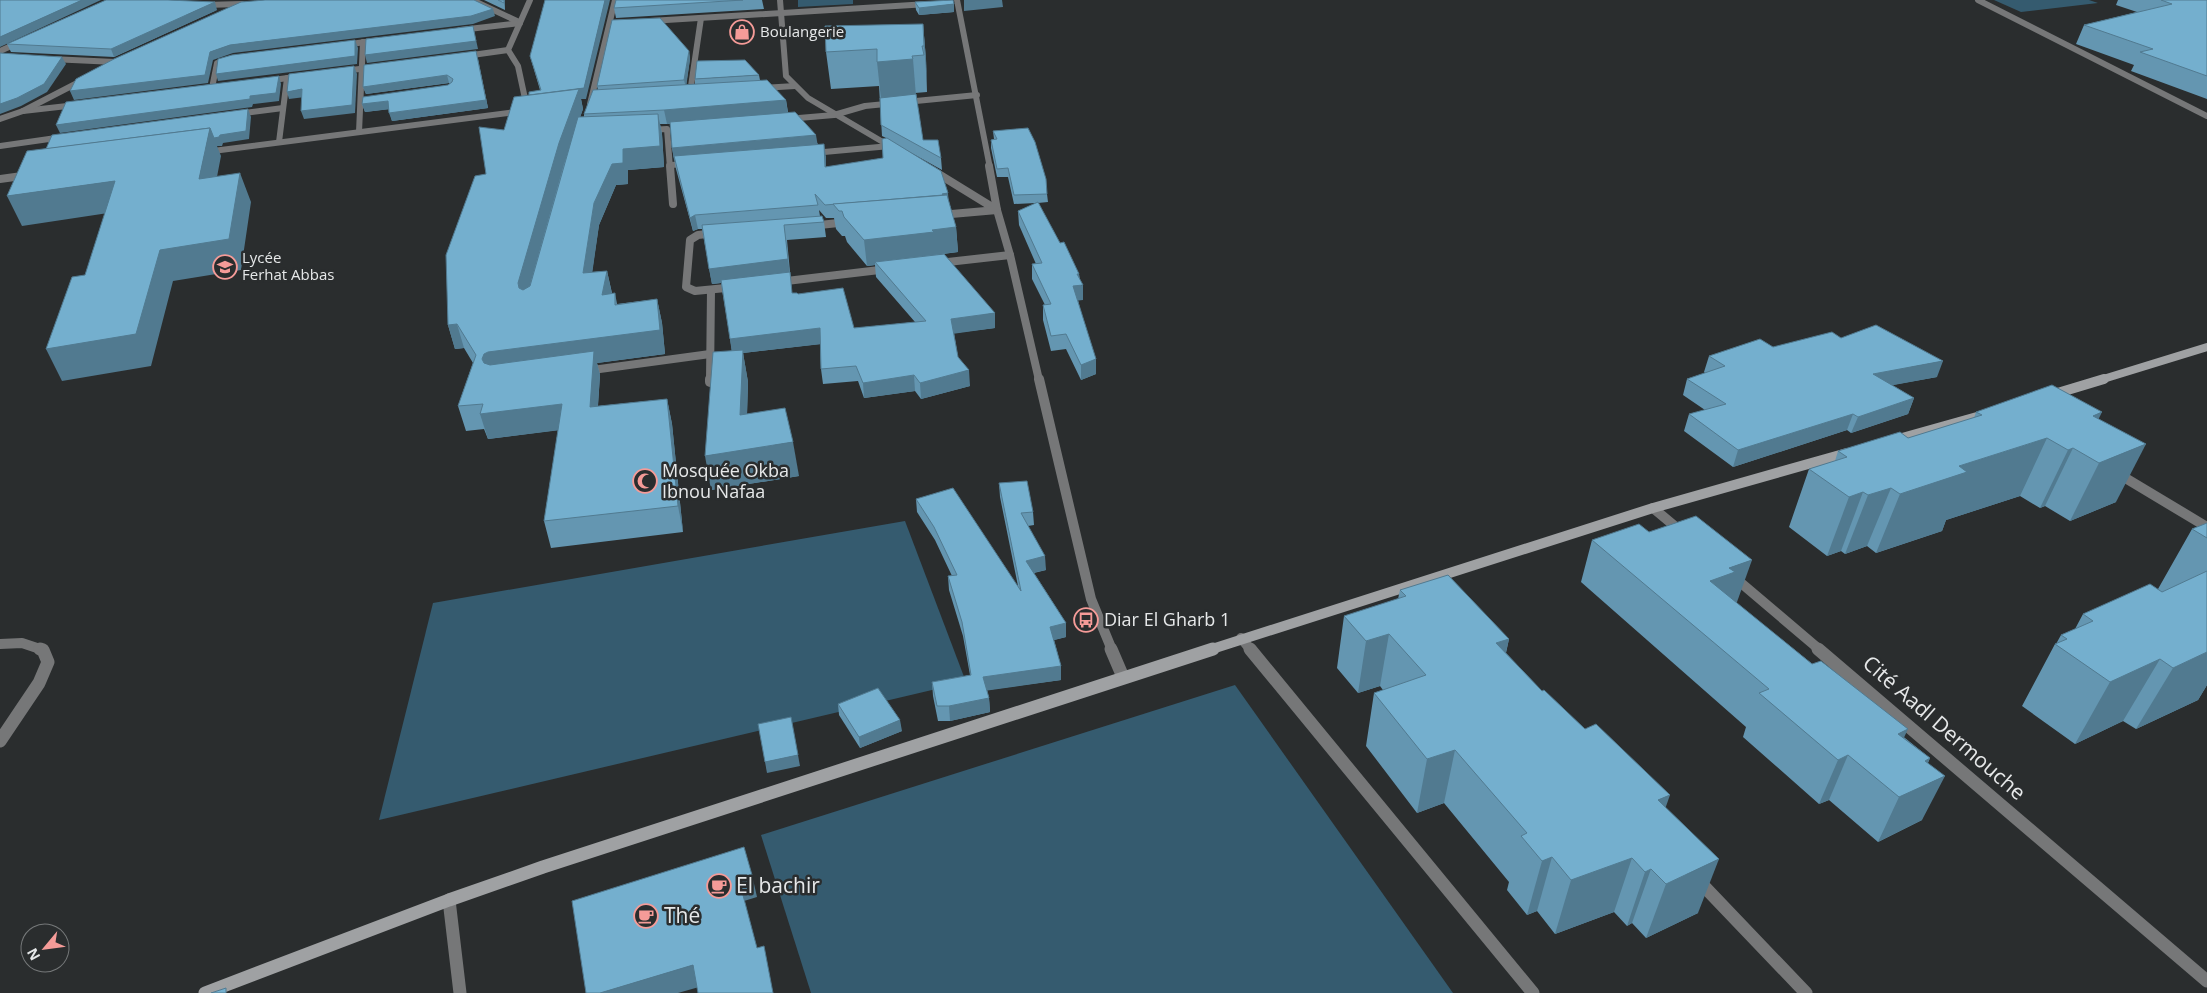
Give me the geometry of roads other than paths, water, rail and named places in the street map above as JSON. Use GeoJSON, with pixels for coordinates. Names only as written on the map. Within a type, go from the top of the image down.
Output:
{"type":"FeatureCollection","features":[{"type":"Feature","properties":{"kind":"main road"},"geometry":{"type":"LineString","coordinates":[[2042,398],[2207,347]]}},
{"type":"Feature","properties":{"kind":"main road"},"geometry":{"type":"LineString","coordinates":[[1884,443],[1990,413]]}},
{"type":"Feature","properties":{"kind":"main road"},"geometry":{"type":"LineString","coordinates":[[205,993],[449,900],[543,867],[1241,638],[1653,508],[1855,451]]}},
{"type":"Feature","properties":{"kind":"street"},"geometry":{"type":"LineString","coordinates":[[472,0],[520,23]]}},
{"type":"Feature","properties":{"kind":"street"},"geometry":{"type":"LineString","coordinates":[[508,50],[530,0]]}},
{"type":"Feature","properties":{"kind":"street"},"geometry":{"type":"LineString","coordinates":[[590,104],[615,0]]}},
{"type":"Feature","properties":{"kind":"street"},"geometry":{"type":"LineString","coordinates":[[780,0],[786,76],[808,98],[834,115],[899,151]]}},
{"type":"Feature","properties":{"kind":"street"},"geometry":{"type":"LineString","coordinates":[[867,0],[868,8]]}},
{"type":"Feature","properties":{"kind":"street"},"geometry":{"type":"LineString","coordinates":[[1978,0],[2207,116]]}},
{"type":"Feature","properties":{"kind":"street"},"geometry":{"type":"LineString","coordinates":[[949,3],[958,1],[997,210],[1010,255],[1091,599],[1123,677]]}},
{"type":"Feature","properties":{"kind":"street"},"geometry":{"type":"LineString","coordinates":[[192,4],[252,4]]}},
{"type":"Feature","properties":{"kind":"street"},"geometry":{"type":"LineString","coordinates":[[226,12],[242,4]]}},
{"type":"Feature","properties":{"kind":"street"},"geometry":{"type":"LineString","coordinates":[[646,21],[931,4]]}},
{"type":"Feature","properties":{"kind":"street"},"geometry":{"type":"LineString","coordinates":[[690,92],[701,18]]}},
{"type":"Feature","properties":{"kind":"street"},"geometry":{"type":"LineString","coordinates":[[452,31],[520,23]]}},
{"type":"Feature","properties":{"kind":"street"},"geometry":{"type":"LineString","coordinates":[[610,23],[619,23]]}},
{"type":"Feature","properties":{"kind":"street"},"geometry":{"type":"LineString","coordinates":[[0,51],[26,39]]}},
{"type":"Feature","properties":{"kind":"street"},"geometry":{"type":"LineString","coordinates":[[335,46],[383,40]]}},
{"type":"Feature","properties":{"kind":"street"},"geometry":{"type":"LineString","coordinates":[[359,132],[363,42]]}},
{"type":"Feature","properties":{"kind":"street"},"geometry":{"type":"LineString","coordinates":[[460,56],[508,50]]}},
{"type":"Feature","properties":{"kind":"street"},"geometry":{"type":"LineString","coordinates":[[508,50],[518,66],[528,110]]}},
{"type":"Feature","properties":{"kind":"street"},"geometry":{"type":"LineString","coordinates":[[0,56],[10,56]]}},
{"type":"Feature","properties":{"kind":"street"},"geometry":{"type":"LineString","coordinates":[[48,58],[115,62]]}},
{"type":"Feature","properties":{"kind":"street"},"geometry":{"type":"LineString","coordinates":[[212,88],[217,63],[234,58]]}},
{"type":"Feature","properties":{"kind":"street"},"geometry":{"type":"LineString","coordinates":[[107,67],[124,59]]}},
{"type":"Feature","properties":{"kind":"street"},"geometry":{"type":"LineString","coordinates":[[334,72],[382,66]]}},
{"type":"Feature","properties":{"kind":"street"},"geometry":{"type":"LineString","coordinates":[[0,119],[23,111],[90,76]]}},
{"type":"Feature","properties":{"kind":"street"},"geometry":{"type":"LineString","coordinates":[[259,82],[306,76]]}},
{"type":"Feature","properties":{"kind":"street"},"geometry":{"type":"LineString","coordinates":[[279,142],[287,78]]}},
{"type":"Feature","properties":{"kind":"street"},"geometry":{"type":"LineString","coordinates":[[202,89],[221,86]]}},
{"type":"Feature","properties":{"kind":"street"},"geometry":{"type":"LineString","coordinates":[[757,88],[795,86]]}},
{"type":"Feature","properties":{"kind":"street"},"geometry":{"type":"LineString","coordinates":[[680,93],[700,92]]}},
{"type":"Feature","properties":{"kind":"street"},"geometry":{"type":"LineString","coordinates":[[775,120],[834,115],[865,106],[977,95]]}},
{"type":"Feature","properties":{"kind":"street"},"geometry":{"type":"LineString","coordinates":[[582,104],[590,104],[601,98]]}},
{"type":"Feature","properties":{"kind":"street"},"geometry":{"type":"LineString","coordinates":[[23,111],[80,104]]}},
{"type":"Feature","properties":{"kind":"street"},"geometry":{"type":"LineString","coordinates":[[225,116],[283,108]]}},
{"type":"Feature","properties":{"kind":"street"},"geometry":{"type":"LineString","coordinates":[[192,154],[537,109]]}},
{"type":"Feature","properties":{"kind":"street"},"geometry":{"type":"LineString","coordinates":[[637,130],[677,128]]}},
{"type":"Feature","properties":{"kind":"street"},"geometry":{"type":"LineString","coordinates":[[667,129],[673,204]]}},
{"type":"Feature","properties":{"kind":"street"},"geometry":{"type":"LineString","coordinates":[[0,146],[68,136]]}},
{"type":"Feature","properties":{"kind":"street"},"geometry":{"type":"LineString","coordinates":[[804,154],[891,146]]}},
{"type":"Feature","properties":{"kind":"street"},"geometry":{"type":"LineString","coordinates":[[670,165],[699,163]]}},
{"type":"Feature","properties":{"kind":"street"},"geometry":{"type":"LineString","coordinates":[[924,166],[997,210]]}},
{"type":"Feature","properties":{"kind":"street"},"geometry":{"type":"LineString","coordinates":[[0,179],[38,174]]}},
{"type":"Feature","properties":{"kind":"street"},"geometry":{"type":"LineString","coordinates":[[930,216],[997,210]]}},
{"type":"Feature","properties":{"kind":"street"},"geometry":{"type":"LineString","coordinates":[[804,226],[852,222]]}},
{"type":"Feature","properties":{"kind":"street"},"geometry":{"type":"LineString","coordinates":[[727,232],[698,235],[690,240],[686,287],[694,291],[750,285]]}},
{"type":"Feature","properties":{"kind":"street"},"geometry":{"type":"LineString","coordinates":[[933,264],[1010,255]]}},
{"type":"Feature","properties":{"kind":"street"},"geometry":{"type":"LineString","coordinates":[[769,283],[894,269]]}},
{"type":"Feature","properties":{"kind":"street"},"geometry":{"type":"LineString","coordinates":[[710,382],[711,290]]}},
{"type":"Feature","properties":{"kind":"street"},"geometry":{"type":"LineString","coordinates":[[574,372],[710,354]]}},
{"type":"Feature","properties":{"kind":"street"},"geometry":{"type":"LineString","coordinates":[[2108,468],[2207,527]]}},
{"type":"Feature","properties":{"kind":"street"},"geometry":{"type":"LineString","coordinates":[[1653,508],[1691,540]]}},
{"type":"Feature","properties":{"kind":"street","name":"Cité Aadl Dermouche"},"geometry":{"type":"LineString","coordinates":[[1721,566],[2207,981]]}},
{"type":"Feature","properties":{"kind":"street"},"geometry":{"type":"LineString","coordinates":[[1415,583],[1428,597]]}},
{"type":"Feature","properties":{"kind":"street"},"geometry":{"type":"LineString","coordinates":[[1241,638],[1533,993]]}},
{"type":"Feature","properties":{"kind":"street"},"geometry":{"type":"LineString","coordinates":[[0,644],[22,643],[43,650],[48,662],[39,683],[0,741]]}},
{"type":"Feature","properties":{"kind":"street"},"geometry":{"type":"LineString","coordinates":[[1690,871],[1806,993]]}},
{"type":"Feature","properties":{"kind":"street"},"geometry":{"type":"LineString","coordinates":[[449,900],[460,993]]}},
{"type":"Feature","properties":{"kind":"place","name":"Boulangerie"},"geometry":{"type":"Point","coordinates":[742,32]}},
{"type":"Feature","properties":{"kind":"place","name":"Lycée Ferhat Abbas"},"geometry":{"type":"Point","coordinates":[225,267]}},
{"type":"Feature","properties":{"kind":"place","name":"Mosquée Okba Ibnou Nafaa"},"geometry":{"type":"Point","coordinates":[645,481]}},
{"type":"Feature","properties":{"kind":"place","name":"Diar El Gharb 1"},"geometry":{"type":"Point","coordinates":[1086,620]}},
{"type":"Feature","properties":{"kind":"place","name":"El bachir"},"geometry":{"type":"Point","coordinates":[719,886]}},
{"type":"Feature","properties":{"kind":"place","name":"Thé"},"geometry":{"type":"Point","coordinates":[646,916]}}]}
